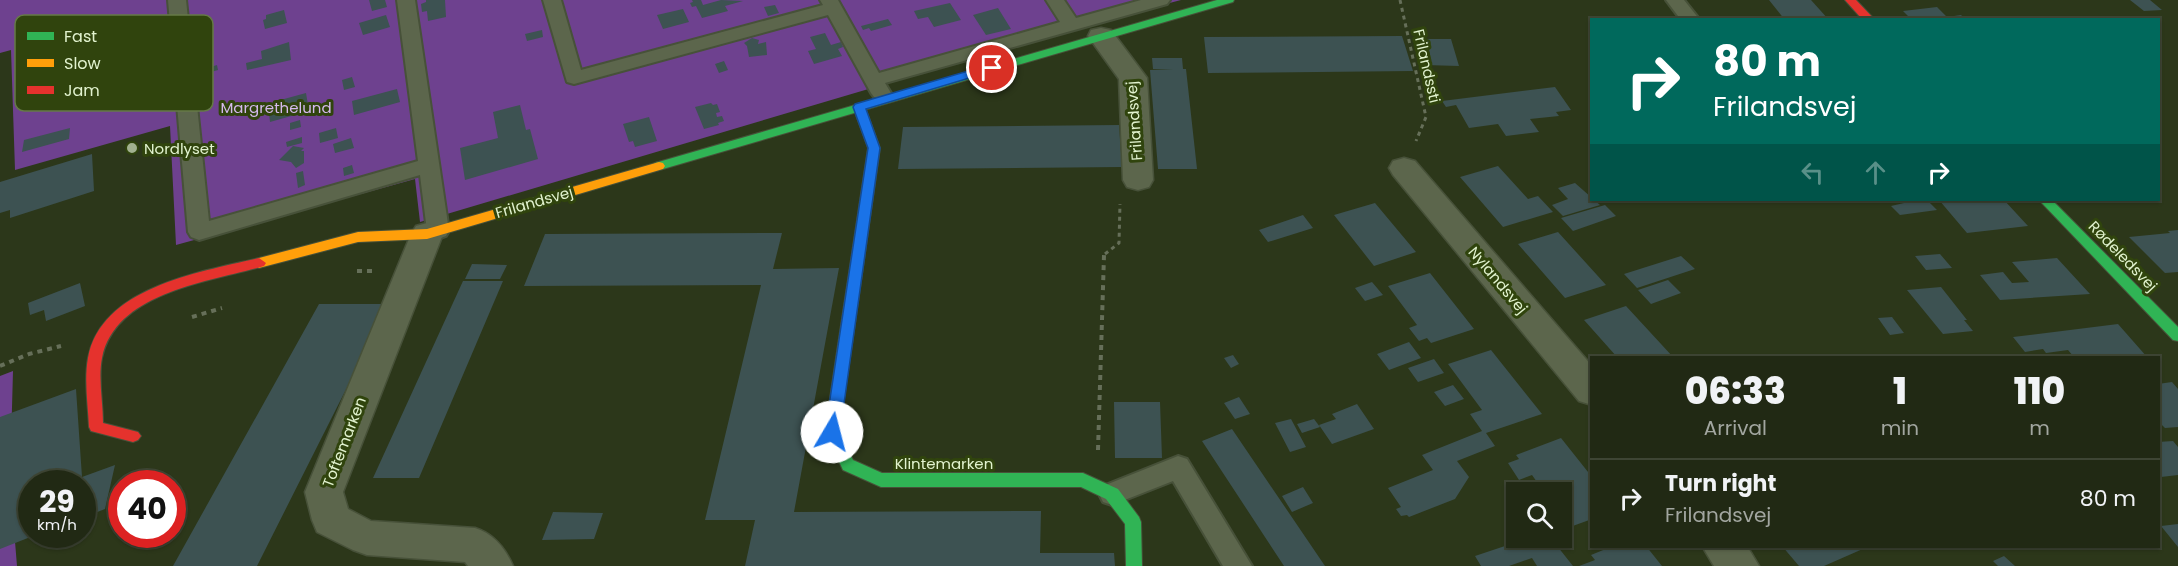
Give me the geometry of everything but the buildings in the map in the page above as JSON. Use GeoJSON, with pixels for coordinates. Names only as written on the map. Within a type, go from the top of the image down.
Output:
{"type":"FeatureCollection","features":[{"type":"Feature","properties":{"kind":"street","name":"Frilandsvej"},"geometry":{"type":"LineString","coordinates":[[133,436],[96,427],[95,357],[104,334],[124,310],[153,294],[184,283],[358,237],[433,232],[1230,0]]}},
{"type":"Feature","properties":{"kind":"street"},"geometry":{"type":"LineString","coordinates":[[1850,0],[1868,18]]}},
{"type":"Feature","properties":{"kind":"street","name":"Frilandsvej"},"geometry":{"type":"LineString","coordinates":[[1101,36],[1133,78],[1138,180]]}},
{"type":"Feature","properties":{"kind":"street","name":"Klintemarken"},"geometry":{"type":"LineString","coordinates":[[859,107],[874,148],[832,432],[848,465],[881,480],[1083,480],[1112,494],[1133,522],[1134,566]]}},
{"type":"Feature","properties":{"kind":"street","name":"Nylandsvej"},"geometry":{"type":"LineString","coordinates":[[1404,168],[1590,389]]}},
{"type":"Feature","properties":{"kind":"street","name":"Rødeledsvej"},"geometry":{"type":"LineString","coordinates":[[2046,201],[2178,336]]}},
{"type":"Feature","properties":{"kind":"street","name":"Toftemarken"},"geometry":{"type":"LineString","coordinates":[[433,232],[324,492],[331,520],[367,538],[475,545],[493,566]]}},
{"type":"Feature","properties":{"kind":"street"},"geometry":{"type":"LineString","coordinates":[[1724,548],[1738,566]]}},
{"type":"Feature","properties":{"kind":"lane"},"geometry":{"type":"LineString","coordinates":[[177,0],[178,15]]}},
{"type":"Feature","properties":{"kind":"lane"},"geometry":{"type":"LineString","coordinates":[[406,0],[429,165],[433,232]]}},
{"type":"Feature","properties":{"kind":"lane"},"geometry":{"type":"LineString","coordinates":[[552,0],[574,78],[832,4],[875,80],[883,100]]}},
{"type":"Feature","properties":{"kind":"lane"},"geometry":{"type":"LineString","coordinates":[[1055,0],[1071,25]]}},
{"type":"Feature","properties":{"kind":"lane"},"geometry":{"type":"LineString","coordinates":[[875,80],[1161,0]]}},
{"type":"Feature","properties":{"kind":"lane"},"geometry":{"type":"LineString","coordinates":[[1676,0],[1690,18]]}},
{"type":"Feature","properties":{"kind":"lane"},"geometry":{"type":"LineString","coordinates":[[188,111],[199,232],[429,165]]}},
{"type":"Feature","properties":{"kind":"lane"},"geometry":{"type":"LineString","coordinates":[[1112,494],[1178,467],[1238,566]]}},
{"type":"Feature","properties":{"kind":"path","name":"Frilandssti"},"geometry":{"type":"LineString","coordinates":[[1400,0],[1426,117],[1404,168]]}},
{"type":"Feature","properties":{"kind":"path"},"geometry":{"type":"LineString","coordinates":[[1083,480],[1097,464],[1104,255],[1119,243],[1120,187],[1138,180]]}},
{"type":"Feature","properties":{"kind":"green space","name":"Margrethelund"},"geometry":{"type":"Polygon","coordinates":[[[0,0],[1181,0],[1071,29],[420,222],[415,179],[176,245],[170,126],[15,170],[11,50],[0,53],[0,0]]]}},
{"type":"Feature","properties":{"kind":"green space"},"geometry":{"type":"Polygon","coordinates":[[[13,371],[10,480],[17,566],[0,566],[0,376],[13,371]]]}},
{"type":"Feature","properties":{"kind":"traffic: fast"},"geometry":{"type":"LineString","coordinates":[[659,166],[1229,0]]}},
{"type":"Feature","properties":{"kind":"traffic: fast"},"geometry":{"type":"LineString","coordinates":[[2046,201],[2178,336]]}},
{"type":"Feature","properties":{"kind":"traffic: fast"},"geometry":{"type":"LineString","coordinates":[[843,358],[832,432],[848,465],[881,480],[1083,480],[1112,494],[1133,522],[1134,566]]}},
{"type":"Feature","properties":{"kind":"traffic: slow"},"geometry":{"type":"LineString","coordinates":[[843,358],[874,148],[859,107]]}},
{"type":"Feature","properties":{"kind":"traffic: slow"},"geometry":{"type":"LineString","coordinates":[[259,263],[358,237],[427,234],[659,166]]}},
{"type":"Feature","properties":{"kind":"traffic: jam"},"geometry":{"type":"LineString","coordinates":[[1850,0],[1868,18]]}},
{"type":"Feature","properties":{"kind":"traffic: jam"},"geometry":{"type":"LineString","coordinates":[[133,436],[96,427],[94,365],[103,335],[118,316],[161,290],[259,263]]}},
{"type":"Feature","properties":{"kind":"place","name":"Nordlyset"},"geometry":{"type":"Point","coordinates":[132,148]}},
{"type":"Feature","properties":{"kind":"route"},"geometry":{"type":"LineString","coordinates":[[832,432],[874,148],[859,107],[992,68]]}}]}
